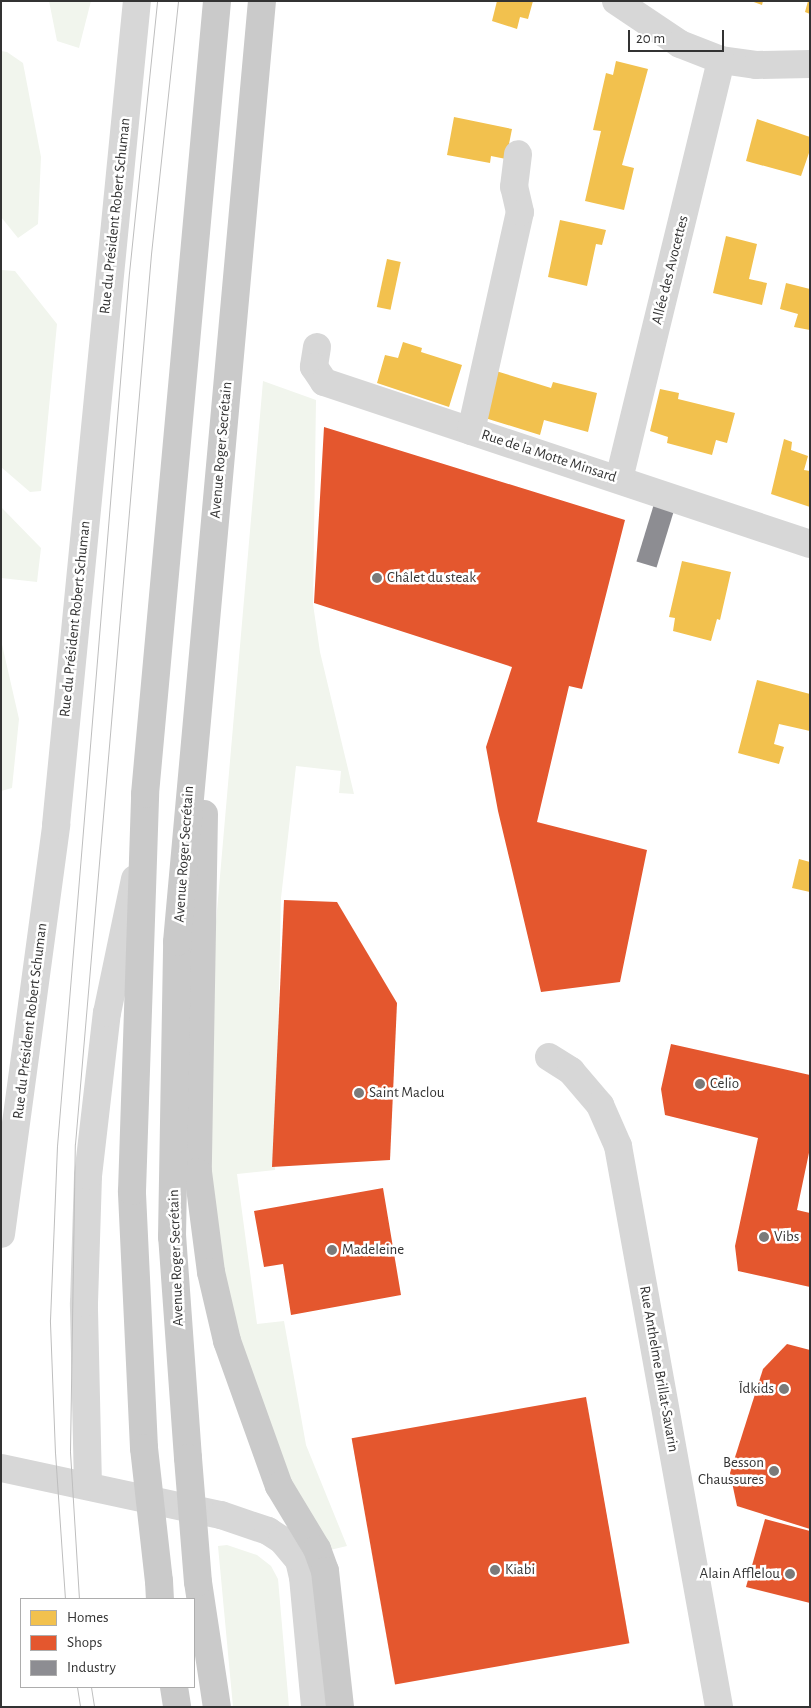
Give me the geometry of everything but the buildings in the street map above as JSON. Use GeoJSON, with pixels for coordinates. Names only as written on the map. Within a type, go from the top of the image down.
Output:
{"type":"FeatureCollection","features":[{"type":"Feature","properties":{"kind":"main road"},"geometry":{"type":"LineString","coordinates":[[160,1590],[144,1448],[132,1191],[145,794],[217,1]]}},
{"type":"Feature","properties":{"kind":"main road","name":"Avenue Roger Secrétain"},"geometry":{"type":"LineString","coordinates":[[217,1707],[198,1582],[172,1237],[177,942],[262,1]]}},
{"type":"Feature","properties":{"kind":"main road"},"geometry":{"type":"LineString","coordinates":[[228,383],[204,782],[198,1172],[211,1272],[227,1340],[279,1486],[317,1549],[325,1571],[340,1707]]}},
{"type":"Feature","properties":{"kind":"main road"},"geometry":{"type":"LineString","coordinates":[[174,1688],[178,1707]]}},
{"type":"Feature","properties":{"kind":"street","name":"Rue du Président Robert Schuman"},"geometry":{"type":"LineString","coordinates":[[1,1234],[56,825],[137,1]]}},
{"type":"Feature","properties":{"kind":"street"},"geometry":{"type":"LineString","coordinates":[[616,1],[680,44],[721,60],[756,65],[810,64]]}},
{"type":"Feature","properties":{"kind":"street","name":"Allée des Avocettes"},"geometry":{"type":"LineString","coordinates":[[619,479],[721,60]]}},
{"type":"Feature","properties":{"kind":"street"},"geometry":{"type":"LineString","coordinates":[[472,431],[520,212],[514,187],[518,154]]}},
{"type":"Feature","properties":{"kind":"street","name":"Rue de la Motte Minsard"},"geometry":{"type":"LineString","coordinates":[[317,347],[314,366],[324,382],[472,431],[512,447],[619,479],[810,544]]}},
{"type":"Feature","properties":{"kind":"street"},"geometry":{"type":"LineString","coordinates":[[88,1486],[84,1303],[88,1176],[107,1013],[144,837]]}},
{"type":"Feature","properties":{"kind":"street","name":"Rue Anthelme Brillat-Savarin"},"geometry":{"type":"LineString","coordinates":[[549,1057],[572,1071],[600,1105],[618,1146],[719,1707]]}},
{"type":"Feature","properties":{"kind":"street"},"geometry":{"type":"LineString","coordinates":[[1,1468],[221,1515],[268,1531],[282,1540],[299,1560],[304,1577],[315,1707]]}},
{"type":"Feature","properties":{"kind":"shaded area"},"geometry":{"type":"Polygon","coordinates":[[[49,1],[91,1],[79,48],[57,41],[49,1]]]}},
{"type":"Feature","properties":{"kind":"shaded area"},"geometry":{"type":"Polygon","coordinates":[[[1,51],[7,52],[23,63],[41,157],[38,224],[18,238],[1,217],[1,51]]]}},
{"type":"Feature","properties":{"kind":"shaded area"},"geometry":{"type":"Polygon","coordinates":[[[1,270],[15,271],[57,324],[41,491],[30,492],[1,467],[1,270]]]}},
{"type":"Feature","properties":{"kind":"shaded area"},"geometry":{"type":"Polygon","coordinates":[[[263,381],[316,400],[313,604],[320,652],[354,794],[339,793],[341,771],[296,766],[281,898],[275,1170],[237,1174],[257,1324],[284,1321],[306,1445],[347,1546],[330,1550],[283,1473],[229,1329],[205,1168],[207,1026],[263,381]]]}},
{"type":"Feature","properties":{"kind":"shaded area"},"geometry":{"type":"Polygon","coordinates":[[[1,507],[41,548],[37,582],[1,578],[1,507]]]}},
{"type":"Feature","properties":{"kind":"shaded area"},"geometry":{"type":"Polygon","coordinates":[[[1,640],[19,719],[12,788],[1,791],[1,640]]]}},
{"type":"Feature","properties":{"kind":"shaded area"},"geometry":{"type":"Polygon","coordinates":[[[227,1545],[257,1555],[271,1566],[278,1579],[289,1707],[233,1707],[218,1546],[227,1545]]]}},
{"type":"Feature","properties":{"kind":"tram line"},"geometry":{"type":"LineString","coordinates":[[65,1598],[55,1453],[50,1320],[57,1146],[129,273],[157,1]]}},
{"type":"Feature","properties":{"kind":"tram line"},"geometry":{"type":"LineString","coordinates":[[79,1598],[70,1451],[75,1144],[151,254],[178,1]]}},
{"type":"Feature","properties":{"kind":"tram line"},"geometry":{"type":"LineString","coordinates":[[77,1688],[80,1707]]}},
{"type":"Feature","properties":{"kind":"tram line"},"geometry":{"type":"LineString","coordinates":[[91,1688],[94,1707]]}},
{"type":"Feature","properties":{"kind":"place","name":"Châlet du steak"},"geometry":{"type":"Point","coordinates":[377,578]}},
{"type":"Feature","properties":{"kind":"place","name":"Celio"},"geometry":{"type":"Point","coordinates":[700,1084]}},
{"type":"Feature","properties":{"kind":"place","name":"Saint Maclou"},"geometry":{"type":"Point","coordinates":[359,1093]}},
{"type":"Feature","properties":{"kind":"place","name":"Vibs"},"geometry":{"type":"Point","coordinates":[764,1237]}},
{"type":"Feature","properties":{"kind":"place","name":"Madeleine"},"geometry":{"type":"Point","coordinates":[332,1250]}},
{"type":"Feature","properties":{"kind":"place","name":"Ïdkids"},"geometry":{"type":"Point","coordinates":[784,1389]}},
{"type":"Feature","properties":{"kind":"place","name":"Besson Chaussures"},"geometry":{"type":"Point","coordinates":[774,1471]}},
{"type":"Feature","properties":{"kind":"place","name":"Kiabi"},"geometry":{"type":"Point","coordinates":[495,1570]}},
{"type":"Feature","properties":{"kind":"place","name":"Alain Afflelou"},"geometry":{"type":"Point","coordinates":[790,1574]}}]}
